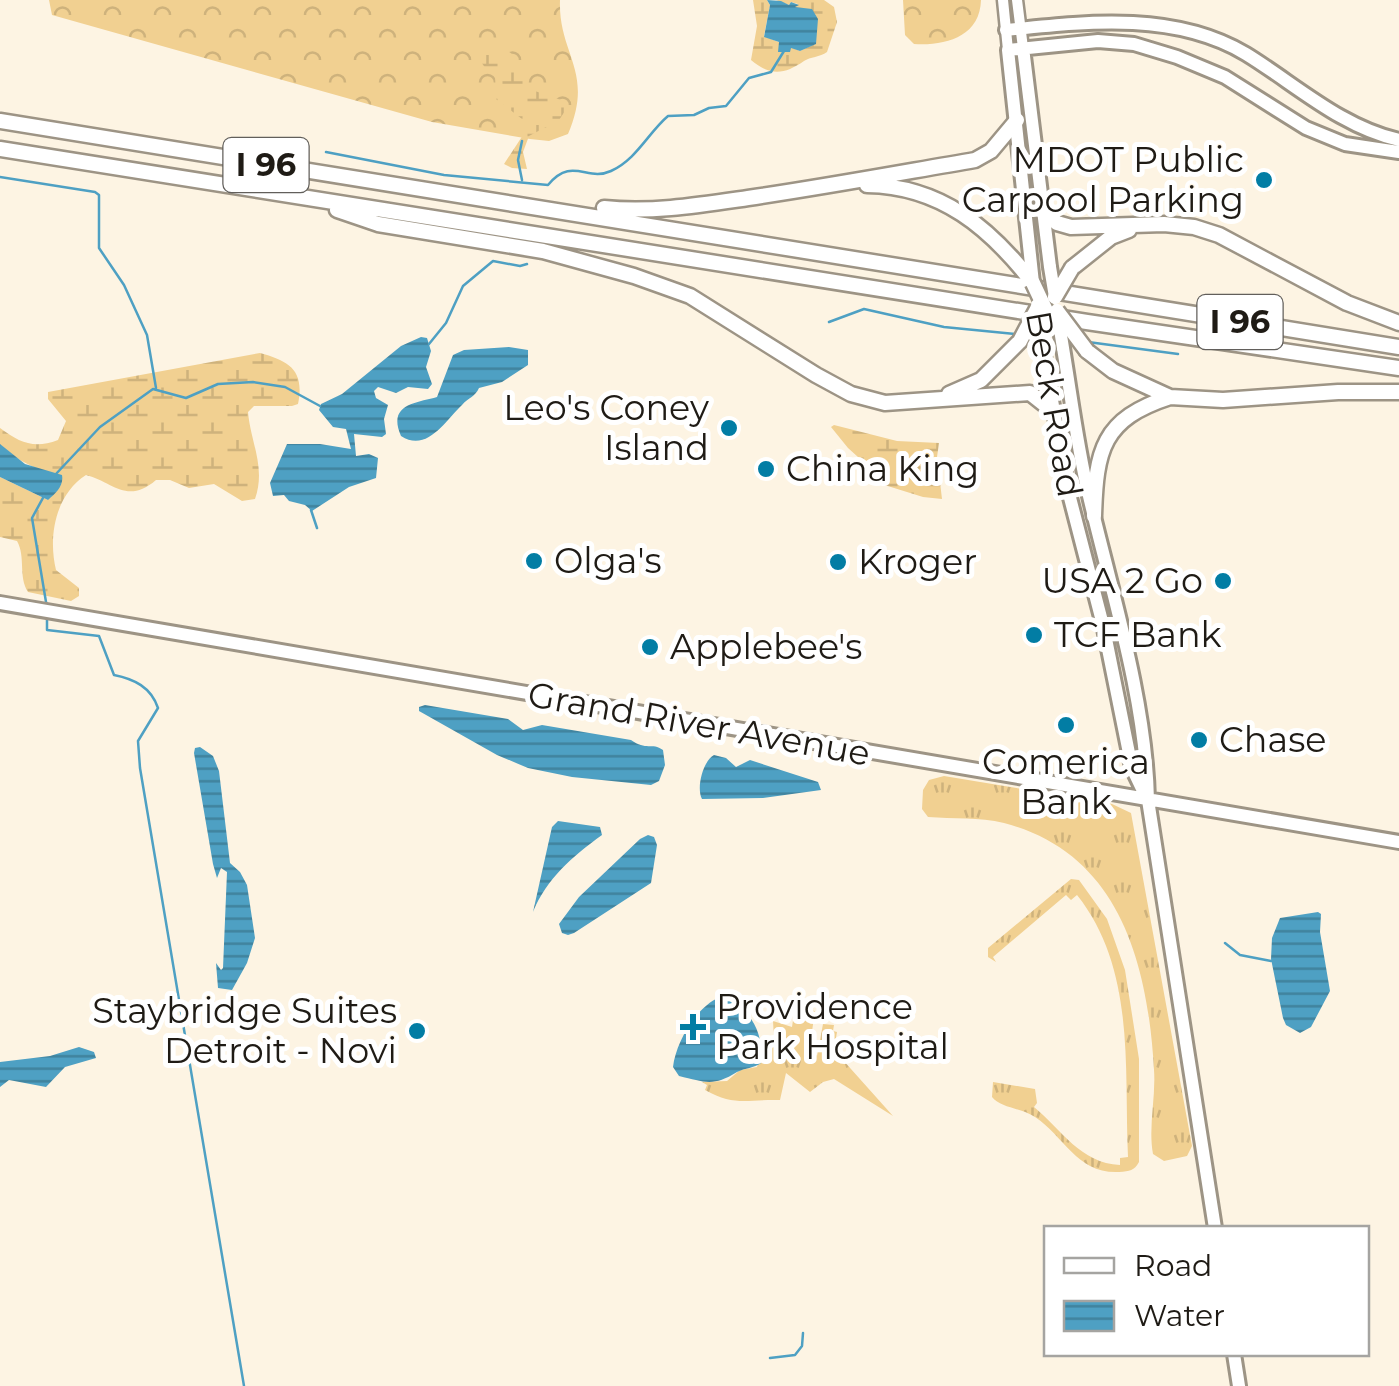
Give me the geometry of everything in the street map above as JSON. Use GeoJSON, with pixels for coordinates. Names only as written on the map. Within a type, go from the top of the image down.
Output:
{"type":"FeatureCollection","features":[{"type":"Feature","properties":{"kind":"highway"},"geometry":{"type":"LineString","coordinates":[[533,205],[626,210],[684,207],[821,188],[974,160],[991,151],[1016,120]]}},
{"type":"Feature","properties":{"kind":"highway","name":"I 96"},"geometry":{"type":"LineString","coordinates":[[0,121],[1399,347]]}},
{"type":"Feature","properties":{"kind":"highway","name":"I 96"},"geometry":{"type":"LineString","coordinates":[[0,149],[1399,368]]}},
{"type":"Feature","properties":{"kind":"highway"},"geometry":{"type":"LineString","coordinates":[[821,188],[878,186],[908,190],[942,201],[970,217],[1023,262],[1046,301],[1087,351],[1112,371],[1170,397],[1223,400],[1399,392]]}},
{"type":"Feature","properties":{"kind":"highway"},"geometry":{"type":"LineString","coordinates":[[304,198],[378,224],[543,251],[690,296],[851,394],[886,402],[919,402],[1030,393],[1054,412]]}},
{"type":"Feature","properties":{"kind":"highway"},"geometry":{"type":"LineString","coordinates":[[1042,211],[1057,223],[1071,227],[1164,224],[1219,235],[1348,304],[1399,323]]}},
{"type":"Feature","properties":{"kind":"highway"},"geometry":{"type":"LineString","coordinates":[[919,402],[954,393],[981,380],[1020,341],[1072,268],[1111,237],[1164,224]]}},
{"type":"Feature","properties":{"kind":"highway"},"geometry":{"type":"LineString","coordinates":[[1042,344],[1050,267]]}},
{"type":"Feature","properties":{"kind":"highway"},"geometry":{"type":"LineString","coordinates":[[1046,301],[1063,348]]}},
{"type":"Feature","properties":{"kind":"highway"},"geometry":{"type":"LineString","coordinates":[[1094,516],[1095,470],[1112,429],[1138,409],[1170,397]]}},
{"type":"Feature","properties":{"kind":"main road"},"geometry":{"type":"LineString","coordinates":[[1006,30],[1110,21],[1185,30],[1244,52],[1356,125],[1399,140]]}},
{"type":"Feature","properties":{"kind":"main road"},"geometry":{"type":"LineString","coordinates":[[1008,50],[1098,41],[1134,44],[1225,76],[1306,128],[1345,144],[1399,152]]}},
{"type":"Feature","properties":{"kind":"main road","name":"Beck Road"},"geometry":{"type":"LineString","coordinates":[[1023,48],[1050,267]]}},
{"type":"Feature","properties":{"kind":"main road","name":"Beck Road"},"geometry":{"type":"LineString","coordinates":[[1008,50],[1016,120],[1023,262]]}},
{"type":"Feature","properties":{"kind":"main road"},"geometry":{"type":"LineString","coordinates":[[1266,105],[1284,95],[1287,82]]}},
{"type":"Feature","properties":{"kind":"main road"},"geometry":{"type":"LineString","coordinates":[[1345,144],[1346,134],[1356,125]]}},
{"type":"Feature","properties":{"kind":"main road","name":"Beck Road"},"geometry":{"type":"LineString","coordinates":[[1042,344],[1068,490],[1104,629],[1132,768],[1148,800]]}},
{"type":"Feature","properties":{"kind":"main road","name":"Beck Road"},"geometry":{"type":"LineString","coordinates":[[1063,348],[1147,768],[1148,800],[1215,1226]]}},
{"type":"Feature","properties":{"kind":"main road","name":"Grand River Avenue"},"geometry":{"type":"LineString","coordinates":[[0,603],[1399,842]]}},
{"type":"Feature","properties":{"kind":"main road"},"geometry":{"type":"LineString","coordinates":[[1234,1356],[1239,1386]]}},
{"type":"Feature","properties":{"kind":"street","name":"Beck Road"},"geometry":{"type":"LineString","coordinates":[[1003,0],[1008,50]]}},
{"type":"Feature","properties":{"kind":"street","name":"Beck Road"},"geometry":{"type":"LineString","coordinates":[[1017,0],[1023,48]]}},
{"type":"Feature","properties":{"kind":"green space"},"geometry":{"type":"Polygon","coordinates":[[[49,0],[560,0],[564,35],[577,78],[575,112],[568,134],[549,141],[432,122],[52,15],[49,0]]]}},
{"type":"Feature","properties":{"kind":"green space"},"geometry":{"type":"Polygon","coordinates":[[[753,0],[767,0],[770,5],[764,36],[800,51],[810,46],[800,8],[794,7],[798,4],[776,0],[824,0],[834,7],[837,22],[827,52],[784,71],[758,65],[751,60],[757,26],[753,0]]]}},
{"type":"Feature","properties":{"kind":"green space"},"geometry":{"type":"Polygon","coordinates":[[[903,0],[981,0],[974,23],[959,37],[914,44],[905,35],[903,0]]]}},
{"type":"Feature","properties":{"kind":"green space"},"geometry":{"type":"Polygon","coordinates":[[[487,46],[513,55],[532,90],[564,101],[565,111],[559,120],[529,136],[523,152],[527,169],[504,164],[523,135],[526,122],[496,99],[495,74],[479,59],[487,46]]]}},
{"type":"Feature","properties":{"kind":"green space"},"geometry":{"type":"Polygon","coordinates":[[[260,353],[287,364],[297,375],[300,392],[298,404],[254,406],[248,412],[259,476],[255,499],[242,501],[214,484],[189,488],[170,480],[156,480],[137,491],[120,490],[86,475],[75,483],[61,505],[53,544],[56,570],[79,588],[79,596],[71,601],[28,592],[17,541],[0,537],[0,477],[48,500],[45,472],[5,449],[0,444],[0,428],[28,443],[49,443],[58,440],[66,421],[48,399],[48,392],[260,353]]]}},
{"type":"Feature","properties":{"kind":"green space"},"geometry":{"type":"Polygon","coordinates":[[[831,427],[897,441],[939,443],[942,499],[878,483],[878,475],[848,448],[831,427]]]}},
{"type":"Feature","properties":{"kind":"green space"},"geometry":{"type":"Polygon","coordinates":[[[944,776],[1112,804],[1131,813],[1192,1146],[1187,1156],[1164,1161],[1153,1154],[1154,1070],[1144,991],[1120,918],[1101,886],[1076,859],[1044,838],[995,821],[928,817],[922,809],[923,790],[929,780],[944,776]]]}},
{"type":"Feature","properties":{"kind":"green space"},"geometry":{"type":"Polygon","coordinates":[[[1071,879],[1079,880],[1107,919],[1125,970],[1139,1059],[1139,1162],[1129,1171],[1092,1167],[1035,1117],[992,1097],[993,1082],[1035,1089],[1034,1107],[1072,1144],[1106,1163],[1120,1165],[1120,1158],[1128,1157],[1126,1055],[1118,987],[1096,924],[1077,895],[1071,900],[1066,895],[993,957],[996,962],[988,957],[988,948],[1071,879]]]}},
{"type":"Feature","properties":{"kind":"green space"},"geometry":{"type":"Polygon","coordinates":[[[796,1000],[802,1001],[802,1009],[815,1011],[810,1045],[817,1056],[823,1024],[834,1025],[834,1050],[893,1116],[834,1079],[810,1092],[786,1073],[780,1100],[733,1100],[705,1090],[707,1085],[702,1082],[727,1081],[740,1070],[757,1067],[762,1050],[774,1039],[773,1021],[792,1027],[796,1000]]]}},
{"type":"Feature","properties":{"kind":"water"},"geometry":{"type":"Polygon","coordinates":[[[767,0],[812,9],[818,19],[816,44],[800,51],[791,48],[790,52],[778,52],[779,42],[764,37],[770,5],[767,0]]]}},
{"type":"Feature","properties":{"kind":"water"},"geometry":{"type":"Polygon","coordinates":[[[427,338],[431,351],[426,367],[432,384],[428,389],[408,387],[396,393],[378,387],[374,391],[376,398],[388,405],[384,419],[386,434],[354,434],[356,456],[369,454],[378,458],[376,478],[349,487],[312,511],[284,495],[273,496],[270,483],[287,444],[351,449],[346,429],[333,427],[319,410],[321,404],[342,394],[401,346],[427,338]]]}},
{"type":"Feature","properties":{"kind":"water"},"geometry":{"type":"Polygon","coordinates":[[[464,350],[528,350],[528,365],[502,382],[479,388],[427,438],[419,441],[401,436],[401,411],[437,397],[453,355],[464,350]]]}},
{"type":"Feature","properties":{"kind":"water"},"geometry":{"type":"Polygon","coordinates":[[[0,444],[25,464],[62,475],[62,483],[48,500],[0,477],[0,444]]]}},
{"type":"Feature","properties":{"kind":"water"},"geometry":{"type":"Polygon","coordinates":[[[425,705],[508,719],[523,730],[542,725],[631,740],[663,750],[665,765],[659,781],[651,785],[528,768],[419,711],[425,705]]]}},
{"type":"Feature","properties":{"kind":"water"},"geometry":{"type":"Polygon","coordinates":[[[200,747],[213,756],[219,771],[230,863],[247,885],[255,938],[232,990],[218,988],[216,963],[223,968],[227,872],[221,868],[217,878],[213,864],[194,753],[200,747]]]}},
{"type":"Feature","properties":{"kind":"water"},"geometry":{"type":"Polygon","coordinates":[[[714,755],[726,758],[736,767],[750,760],[818,782],[821,790],[763,798],[702,799],[702,775],[714,755]]]}},
{"type":"Feature","properties":{"kind":"water"},"geometry":{"type":"Polygon","coordinates":[[[558,821],[600,827],[602,835],[562,869],[533,912],[552,827],[558,821]]]}},
{"type":"Feature","properties":{"kind":"water"},"geometry":{"type":"Polygon","coordinates":[[[648,835],[654,837],[657,845],[651,883],[574,933],[562,933],[559,924],[579,897],[648,835]]]}},
{"type":"Feature","properties":{"kind":"water"},"geometry":{"type":"Polygon","coordinates":[[[1318,912],[1330,991],[1311,1027],[1300,1033],[1286,1025],[1283,1018],[1271,959],[1272,938],[1280,918],[1318,912]]]}},
{"type":"Feature","properties":{"kind":"water"},"geometry":{"type":"Polygon","coordinates":[[[720,997],[739,1007],[753,1022],[760,1041],[761,1063],[715,1081],[679,1076],[673,1067],[683,1037],[695,1017],[720,997]]]}},
{"type":"Feature","properties":{"kind":"water"},"geometry":{"type":"Polygon","coordinates":[[[79,1047],[94,1052],[96,1058],[65,1067],[46,1087],[9,1080],[0,1087],[0,1062],[50,1056],[79,1047]]]}},
{"type":"Feature","properties":{"kind":"waterway"},"geometry":{"type":"LineString","coordinates":[[326,152],[444,175],[548,185],[565,172],[602,174],[628,160],[668,116],[694,115],[726,106],[749,78],[771,72],[784,51]]}},
{"type":"Feature","properties":{"kind":"waterway"},"geometry":{"type":"LineString","coordinates":[[522,141],[518,160],[522,180]]}},
{"type":"Feature","properties":{"kind":"waterway"},"geometry":{"type":"LineString","coordinates":[[0,177],[99,195],[99,248],[124,285],[147,335],[156,388]]}},
{"type":"Feature","properties":{"kind":"waterway"},"geometry":{"type":"LineString","coordinates":[[429,344],[446,323],[463,286],[493,261],[527,264]]}},
{"type":"Feature","properties":{"kind":"waterway"},"geometry":{"type":"LineString","coordinates":[[829,322],[864,309],[944,327],[1015,334]]}},
{"type":"Feature","properties":{"kind":"waterway"},"geometry":{"type":"LineString","coordinates":[[1088,342],[1178,354]]}},
{"type":"Feature","properties":{"kind":"waterway"},"geometry":{"type":"LineString","coordinates":[[55,475],[100,427],[153,389],[186,398],[218,384],[253,382],[285,387],[320,406]]}},
{"type":"Feature","properties":{"kind":"waterway"},"geometry":{"type":"LineString","coordinates":[[44,496],[32,518],[47,608]]}},
{"type":"Feature","properties":{"kind":"waterway"},"geometry":{"type":"LineString","coordinates":[[311,510],[317,528]]}},
{"type":"Feature","properties":{"kind":"waterway"},"geometry":{"type":"LineString","coordinates":[[47,616],[47,630],[99,636],[114,675],[141,685],[158,708],[138,741],[140,768],[244,1386]]}},
{"type":"Feature","properties":{"kind":"waterway"},"geometry":{"type":"LineString","coordinates":[[1225,943],[1240,955],[1271,961]]}},
{"type":"Feature","properties":{"kind":"waterway"},"geometry":{"type":"LineString","coordinates":[[770,1358],[795,1355],[802,1346],[803,1333]]}},
{"type":"Feature","properties":{"kind":"place","name":"MDOT Public Carpool Parking"},"geometry":{"type":"Point","coordinates":[1264,180]}},
{"type":"Feature","properties":{"kind":"place","name":"Leo's Coney Island"},"geometry":{"type":"Point","coordinates":[729,428]}},
{"type":"Feature","properties":{"kind":"place","name":"China King"},"geometry":{"type":"Point","coordinates":[766,469]}},
{"type":"Feature","properties":{"kind":"place","name":"Olga's"},"geometry":{"type":"Point","coordinates":[534,561]}},
{"type":"Feature","properties":{"kind":"place","name":"Kroger"},"geometry":{"type":"Point","coordinates":[838,562]}},
{"type":"Feature","properties":{"kind":"place","name":"USA 2 Go"},"geometry":{"type":"Point","coordinates":[1223,581]}},
{"type":"Feature","properties":{"kind":"place","name":"TCF Bank"},"geometry":{"type":"Point","coordinates":[1034,635]}},
{"type":"Feature","properties":{"kind":"place","name":"Applebee's"},"geometry":{"type":"Point","coordinates":[650,647]}},
{"type":"Feature","properties":{"kind":"place","name":"Comerica Bank"},"geometry":{"type":"Point","coordinates":[1066,725]}},
{"type":"Feature","properties":{"kind":"place","name":"Chase"},"geometry":{"type":"Point","coordinates":[1199,740]}},
{"type":"Feature","properties":{"kind":"place","name":"Providence Park Hospital"},"geometry":{"type":"Point","coordinates":[693,1027]}},
{"type":"Feature","properties":{"kind":"place","name":"Staybridge Suites Detroit - Novi"},"geometry":{"type":"Point","coordinates":[417,1031]}}]}
